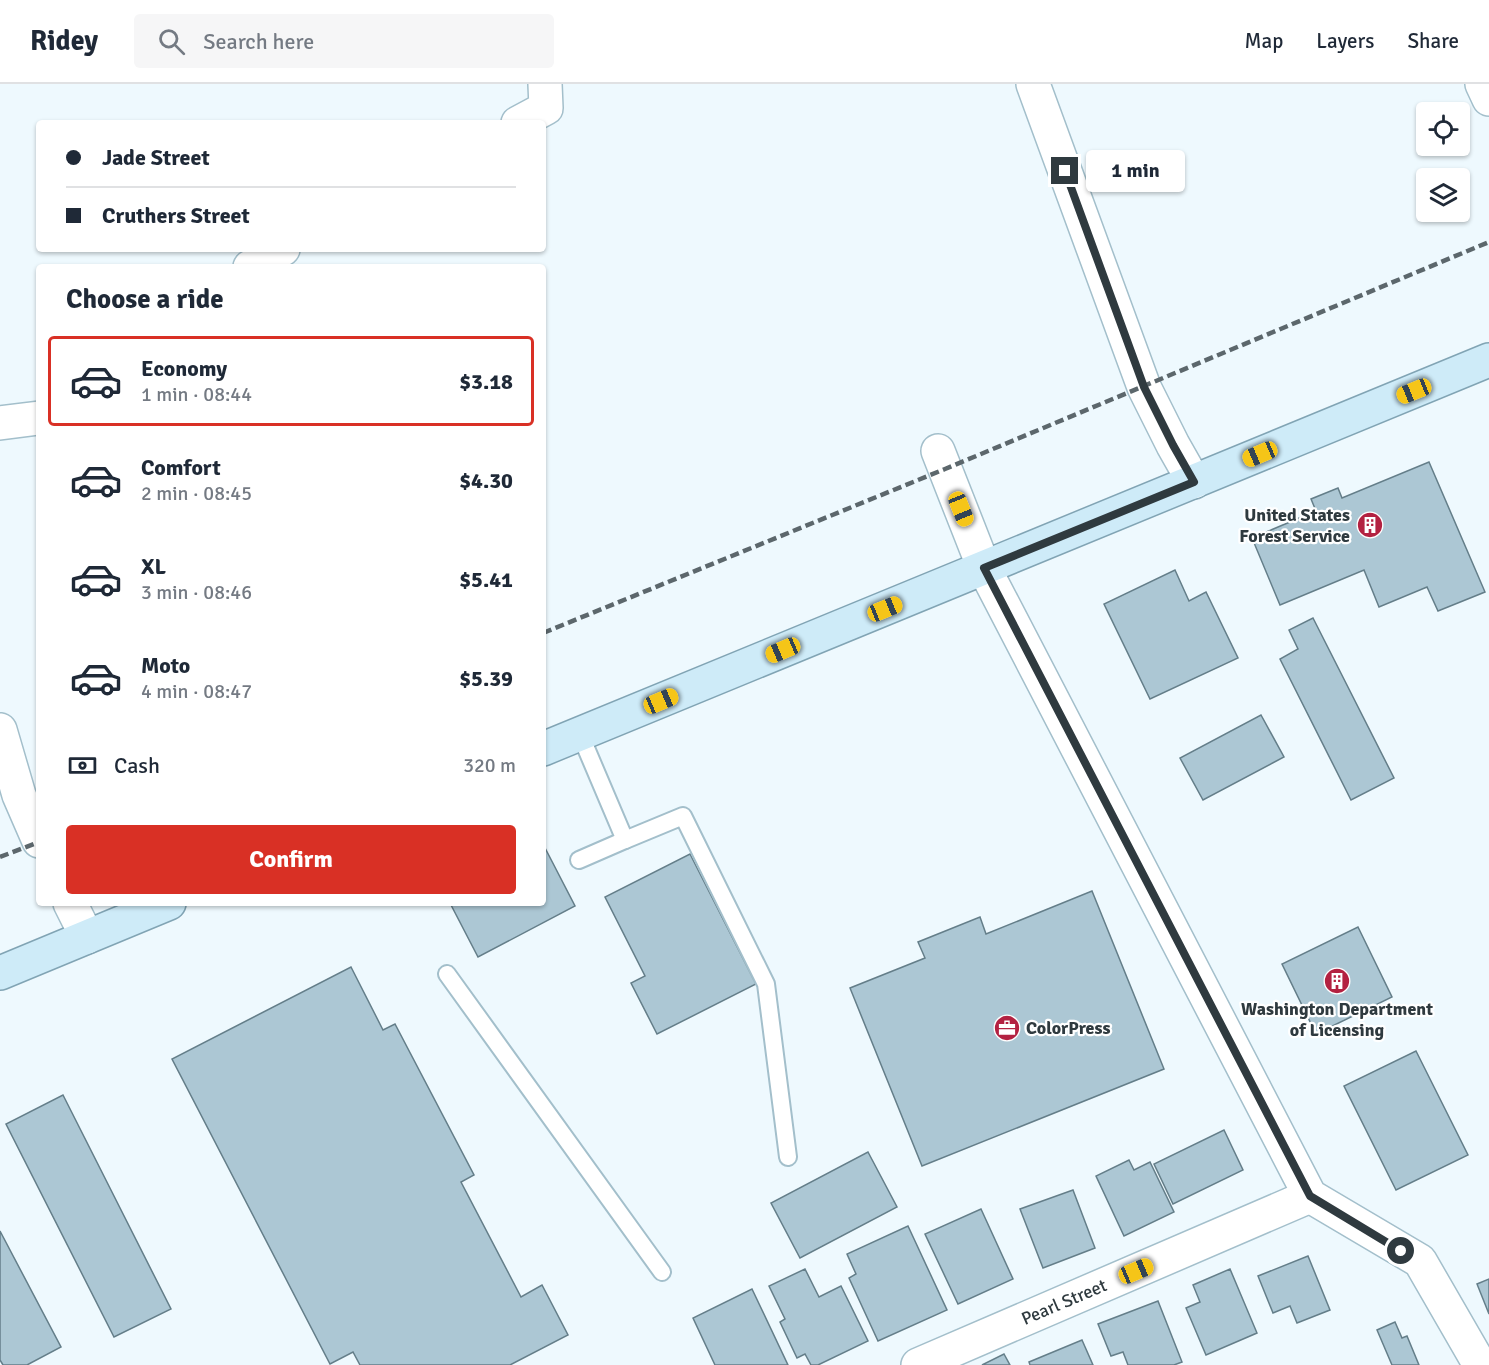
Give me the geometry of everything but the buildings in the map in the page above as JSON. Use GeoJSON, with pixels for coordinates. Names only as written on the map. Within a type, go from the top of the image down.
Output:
{"type":"FeatureCollection","features":[{"type":"Feature","properties":{"kind":"main road"},"geometry":{"type":"LineString","coordinates":[[546,748],[1489,360]]}},
{"type":"Feature","properties":{"kind":"main road"},"geometry":{"type":"LineString","coordinates":[[0,973],[162,906]]}},
{"type":"Feature","properties":{"kind":"street"},"geometry":{"type":"LineString","coordinates":[[1034,84],[1144,387],[1194,482]]}},
{"type":"Feature","properties":{"kind":"street"},"geometry":{"type":"LineString","coordinates":[[1482,84],[1489,99]]}},
{"type":"Feature","properties":{"kind":"street"},"geometry":{"type":"LineString","coordinates":[[521,120],[545,96]]}},
{"type":"Feature","properties":{"kind":"street"},"geometry":{"type":"LineString","coordinates":[[256,264],[278,252]]}},
{"type":"Feature","properties":{"kind":"street"},"geometry":{"type":"LineString","coordinates":[[0,423],[36,417]]}},
{"type":"Feature","properties":{"kind":"street"},"geometry":{"type":"LineString","coordinates":[[938,451],[984,568],[1310,1196],[1420,1262],[1480,1365]]}},
{"type":"Feature","properties":{"kind":"street"},"geometry":{"type":"LineString","coordinates":[[0,730],[19,795],[36,834]]}},
{"type":"Feature","properties":{"kind":"street"},"geometry":{"type":"LineString","coordinates":[[72,906],[87,937]]}},
{"type":"Feature","properties":{"kind":"street","name":"Pearl Street"},"geometry":{"type":"LineString","coordinates":[[918,1365],[1310,1196]]}},
{"type":"Feature","properties":{"kind":"lane"},"geometry":{"type":"LineString","coordinates":[[580,734],[625,840]]}},
{"type":"Feature","properties":{"kind":"lane"},"geometry":{"type":"LineString","coordinates":[[579,860],[683,816],[766,984],[788,1157]]}},
{"type":"Feature","properties":{"kind":"lane"},"geometry":{"type":"LineString","coordinates":[[447,974],[662,1272]]}},
{"type":"Feature","properties":{"kind":"railway"},"geometry":{"type":"LineString","coordinates":[[546,632],[945,469],[1489,242]]}},
{"type":"Feature","properties":{"kind":"railway"},"geometry":{"type":"LineString","coordinates":[[0,857],[36,843]]}},
{"type":"Feature","properties":{"kind":"place","name":"United States Forest Service"},"geometry":{"type":"Point","coordinates":[1370,525]}},
{"type":"Feature","properties":{"kind":"place","name":"Washington Department of Licensing"},"geometry":{"type":"Point","coordinates":[1337,981]}},
{"type":"Feature","properties":{"kind":"place","name":"ColorPress"},"geometry":{"type":"Point","coordinates":[1007,1028]}},
{"type":"Feature","properties":{"kind":"route"},"geometry":{"type":"LineString","coordinates":[[1065,171],[1144,387],[1194,482],[984,568],[1310,1196],[1401,1251]]}}]}
